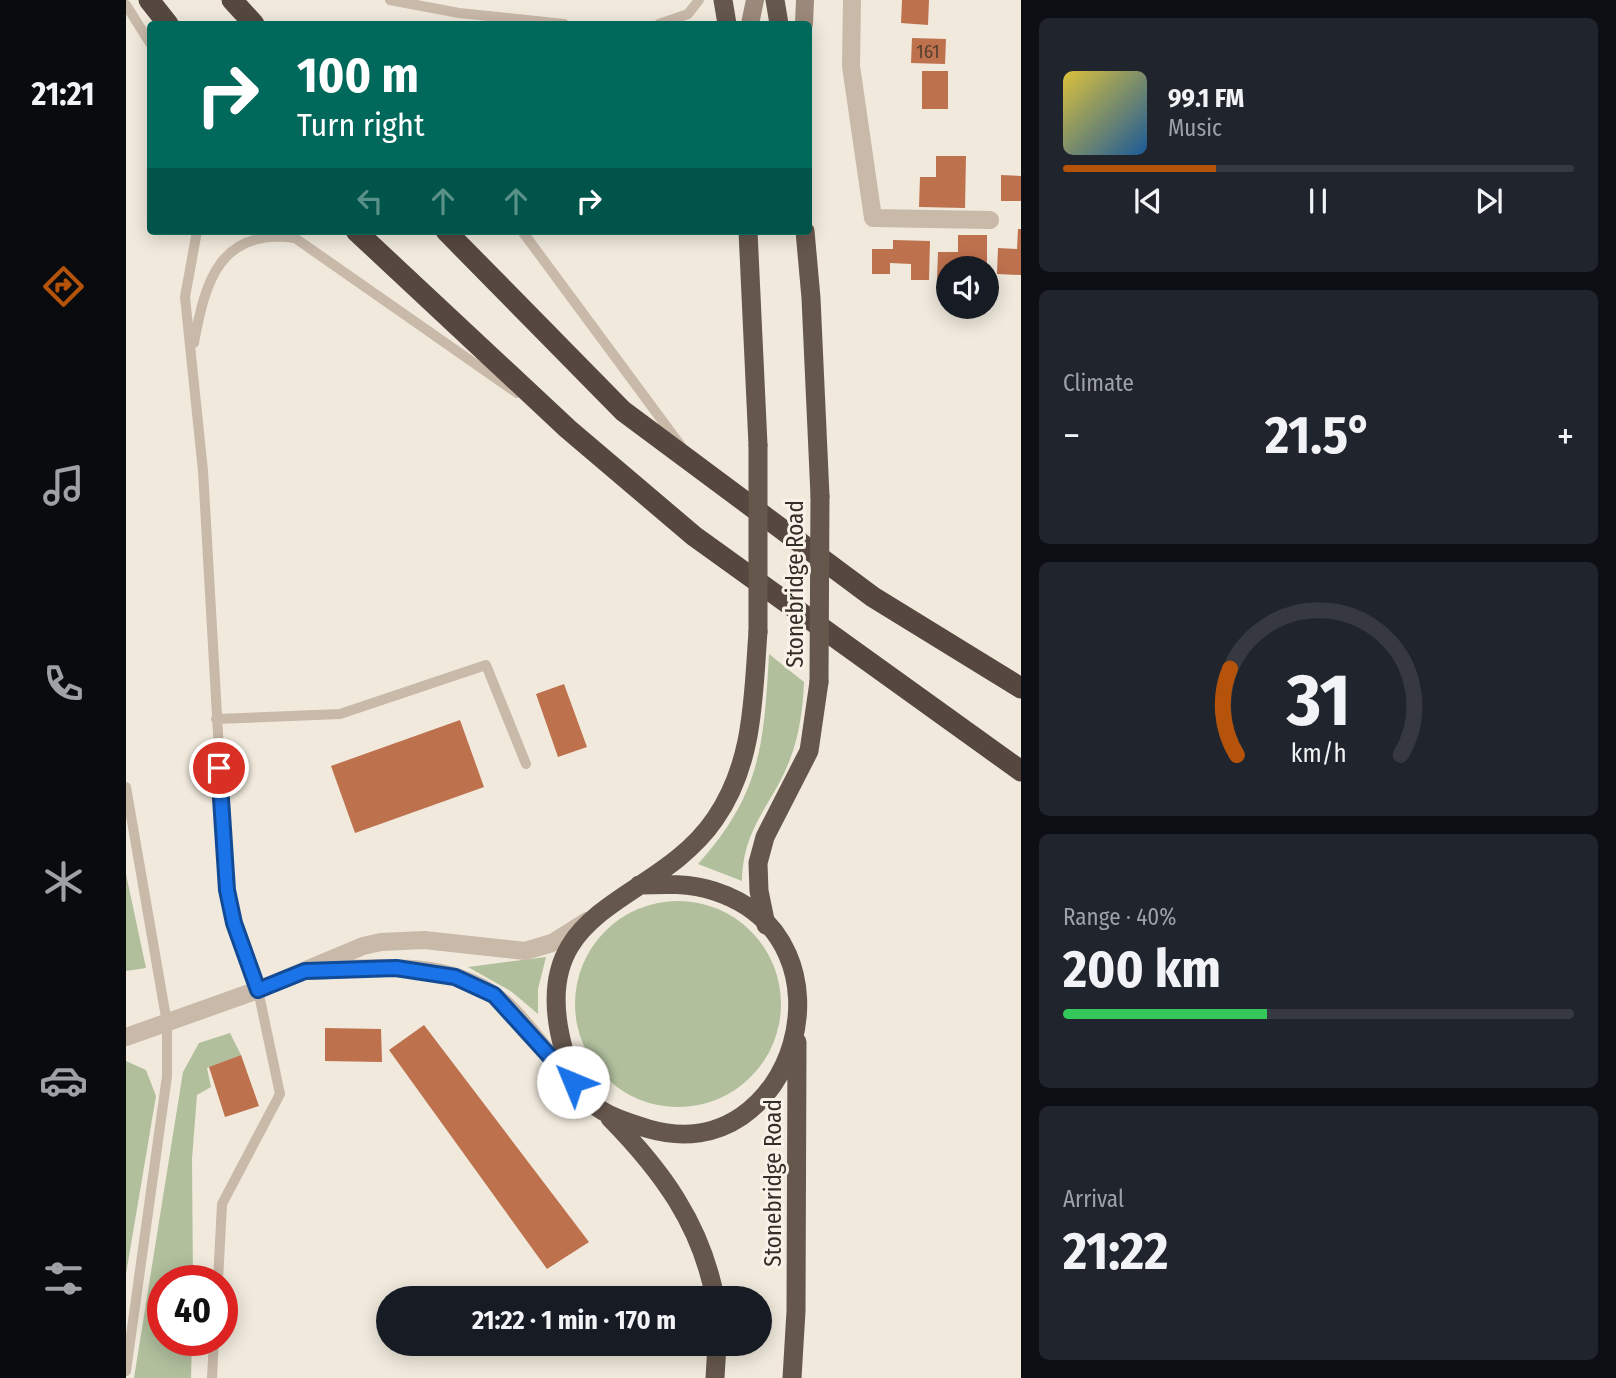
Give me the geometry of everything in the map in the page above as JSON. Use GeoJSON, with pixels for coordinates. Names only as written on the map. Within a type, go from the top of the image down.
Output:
{"type":"FeatureCollection","features":[{"type":"Feature","properties":{"kind":"highway"},"geometry":{"type":"LineString","coordinates":[[149,0],[166,21]]}},
{"type":"Feature","properties":{"kind":"highway"},"geometry":{"type":"LineString","coordinates":[[232,0],[251,21]]}},
{"type":"Feature","properties":{"kind":"highway"},"geometry":{"type":"LineString","coordinates":[[723,0],[726,21]]}},
{"type":"Feature","properties":{"kind":"highway"},"geometry":{"type":"LineString","coordinates":[[775,0],[778,21]]}},
{"type":"Feature","properties":{"kind":"highway"},"geometry":{"type":"LineString","coordinates":[[360,235],[568,429],[695,536],[1021,771]]}},
{"type":"Feature","properties":{"kind":"highway"},"geometry":{"type":"LineString","coordinates":[[450,235],[623,411],[873,597],[1021,688]]}},
{"type":"Feature","properties":{"kind":"highway","name":"Stonebridge Road"},"geometry":{"type":"LineString","coordinates":[[639,885],[664,870],[698,841],[731,793],[751,728],[758,632],[758,445],[748,235]]}},
{"type":"Feature","properties":{"kind":"highway","name":"Stonebridge Road"},"geometry":{"type":"LineString","coordinates":[[766,925],[759,891],[758,863],[765,837],[809,751],[819,682],[820,496],[811,298],[805,235]]}},
{"type":"Feature","properties":{"kind":"highway"},"geometry":{"type":"LineString","coordinates":[[607,1115],[673,1135],[692,1134],[732,1123],[761,1100],[786,1059],[797,1031],[800,992],[794,967],[778,938],[744,905],[716,891],[674,884],[639,885],[589,920],[567,950],[557,986],[557,1020],[573,1082],[607,1115],[667,1182],[681,1204],[704,1255],[712,1286]]}},
{"type":"Feature","properties":{"kind":"highway","name":"Stonebridge Road"},"geometry":{"type":"LineString","coordinates":[[792,1378],[796,1311],[797,1031]]}},
{"type":"Feature","properties":{"kind":"highway"},"geometry":{"type":"LineString","coordinates":[[715,1378],[716,1356]]}},
{"type":"Feature","properties":{"kind":"main road"},"geometry":{"type":"LineString","coordinates":[[751,21],[755,0]]}},
{"type":"Feature","properties":{"kind":"main road"},"geometry":{"type":"LineString","coordinates":[[804,21],[805,0]]}},
{"type":"Feature","properties":{"kind":"street"},"geometry":{"type":"LineString","coordinates":[[852,0],[851,66],[873,218],[990,220]]}},
{"type":"Feature","properties":{"kind":"street"},"geometry":{"type":"LineString","coordinates":[[126,1037],[258,990],[340,954],[381,942],[424,940],[525,951],[552,943],[589,920]]}},
{"type":"Feature","properties":{"kind":"street"},"geometry":{"type":"LineString","coordinates":[[305,971],[396,968],[439,973],[476,984],[511,1010],[550,1060],[573,1082]]}},
{"type":"Feature","properties":{"kind":"lane"},"geometry":{"type":"LineString","coordinates":[[390,0],[459,13],[535,21]]}},
{"type":"Feature","properties":{"kind":"lane"},"geometry":{"type":"LineString","coordinates":[[668,21],[688,14],[699,0]]}},
{"type":"Feature","properties":{"kind":"lane"},"geometry":{"type":"LineString","coordinates":[[126,5],[147,38]]}},
{"type":"Feature","properties":{"kind":"lane"},"geometry":{"type":"LineString","coordinates":[[196,235],[185,297],[203,471],[227,890],[234,923],[258,990],[280,1094],[222,1204],[219,1265]]}},
{"type":"Feature","properties":{"kind":"lane"},"geometry":{"type":"LineString","coordinates":[[192,356],[203,295],[219,265],[242,244],[272,235],[295,239],[568,429]]}},
{"type":"Feature","properties":{"kind":"lane"},"geometry":{"type":"LineString","coordinates":[[525,235],[694,463]]}},
{"type":"Feature","properties":{"kind":"lane"},"geometry":{"type":"LineString","coordinates":[[216,719],[340,714],[486,665],[526,764]]}},
{"type":"Feature","properties":{"kind":"lane"},"geometry":{"type":"LineString","coordinates":[[126,786],[167,1023],[167,1076],[126,1371]]}},
{"type":"Feature","properties":{"kind":"lane"},"geometry":{"type":"LineString","coordinates":[[212,1378],[213,1356]]}},
{"type":"Feature","properties":{"kind":"green space"},"geometry":{"type":"Polygon","coordinates":[[[769,654],[804,682],[801,713],[789,762],[747,846],[742,881],[698,864],[719,839],[747,791],[761,742],[769,654]]]}},
{"type":"Feature","properties":{"kind":"green space"},"geometry":{"type":"Polygon","coordinates":[[[126,874],[146,968],[126,971],[126,874]]]}},
{"type":"Feature","properties":{"kind":"green space"},"geometry":{"type":"Polygon","coordinates":[[[678,901],[717,909],[735,918],[751,931],[764,947],[773,965],[781,1004],[773,1043],[764,1061],[751,1077],[735,1090],[717,1099],[678,1107],[639,1099],[621,1090],[605,1077],[592,1061],[583,1043],[575,1004],[583,965],[592,947],[605,931],[621,918],[639,909],[678,901]]]}},
{"type":"Feature","properties":{"kind":"green space"},"geometry":{"type":"Polygon","coordinates":[[[546,957],[538,989],[538,1014],[512,992],[468,967],[546,957]]]}},
{"type":"Feature","properties":{"kind":"green space"},"geometry":{"type":"Polygon","coordinates":[[[230,1033],[241,1055],[207,1068],[211,1087],[197,1095],[192,1159],[193,1265],[152,1265],[183,1072],[199,1043],[230,1033]]]}},
{"type":"Feature","properties":{"kind":"green space"},"geometry":{"type":"Polygon","coordinates":[[[126,1061],[146,1070],[156,1096],[126,1274],[126,1061]]]}},
{"type":"Feature","properties":{"kind":"green space"},"geometry":{"type":"Polygon","coordinates":[[[147,1297],[147,1356],[192,1356],[191,1378],[134,1378],[147,1297]]]}},
{"type":"Feature","properties":{"kind":"building"},"geometry":{"type":"Polygon","coordinates":[[[902,0],[929,0],[928,25],[901,23],[902,0]]]}},
{"type":"Feature","properties":{"kind":"building"},"geometry":{"type":"Polygon","coordinates":[[[912,38],[946,39],[945,64],[911,63],[912,38]]]}},
{"type":"Feature","properties":{"kind":"building"},"geometry":{"type":"Polygon","coordinates":[[[922,71],[948,71],[948,109],[922,109],[922,71]]]}},
{"type":"Feature","properties":{"kind":"building"},"geometry":{"type":"Polygon","coordinates":[[[936,156],[966,156],[965,208],[919,207],[920,177],[936,177],[936,156]]]}},
{"type":"Feature","properties":{"kind":"building"},"geometry":{"type":"Polygon","coordinates":[[[1001,175],[1021,176],[1021,201],[1001,201],[1001,175]]]}},
{"type":"Feature","properties":{"kind":"building"},"geometry":{"type":"Polygon","coordinates":[[[1018,229],[1021,229],[1021,275],[999,274],[998,248],[1017,249],[1018,229]]]}},
{"type":"Feature","properties":{"kind":"building"},"geometry":{"type":"Polygon","coordinates":[[[958,235],[987,235],[987,256],[938,256],[938,252],[958,252],[958,235]]]}},
{"type":"Feature","properties":{"kind":"building"},"geometry":{"type":"Polygon","coordinates":[[[893,240],[930,241],[929,280],[911,280],[911,264],[890,263],[890,274],[872,274],[872,249],[893,249],[893,240]]]}},
{"type":"Feature","properties":{"kind":"building"},"geometry":{"type":"Polygon","coordinates":[[[564,684],[587,747],[558,757],[536,694],[564,684]]]}},
{"type":"Feature","properties":{"kind":"building"},"geometry":{"type":"Polygon","coordinates":[[[460,720],[484,787],[355,833],[331,766],[460,720]]]}},
{"type":"Feature","properties":{"kind":"building"},"geometry":{"type":"Polygon","coordinates":[[[424,1025],[589,1242],[547,1269],[389,1050],[424,1025]]]}},
{"type":"Feature","properties":{"kind":"building"},"geometry":{"type":"Polygon","coordinates":[[[325,1028],[381,1029],[382,1062],[325,1061],[325,1028]]]}},
{"type":"Feature","properties":{"kind":"building"},"geometry":{"type":"Polygon","coordinates":[[[241,1055],[259,1106],[225,1117],[209,1067],[241,1055]]]}},
{"type":"Feature","properties":{"kind":"route"},"geometry":{"type":"LineString","coordinates":[[219,768],[227,890],[234,923],[258,990],[305,971],[396,968],[455,977],[476,984],[511,1010],[550,1060],[573,1082]]}}]}
